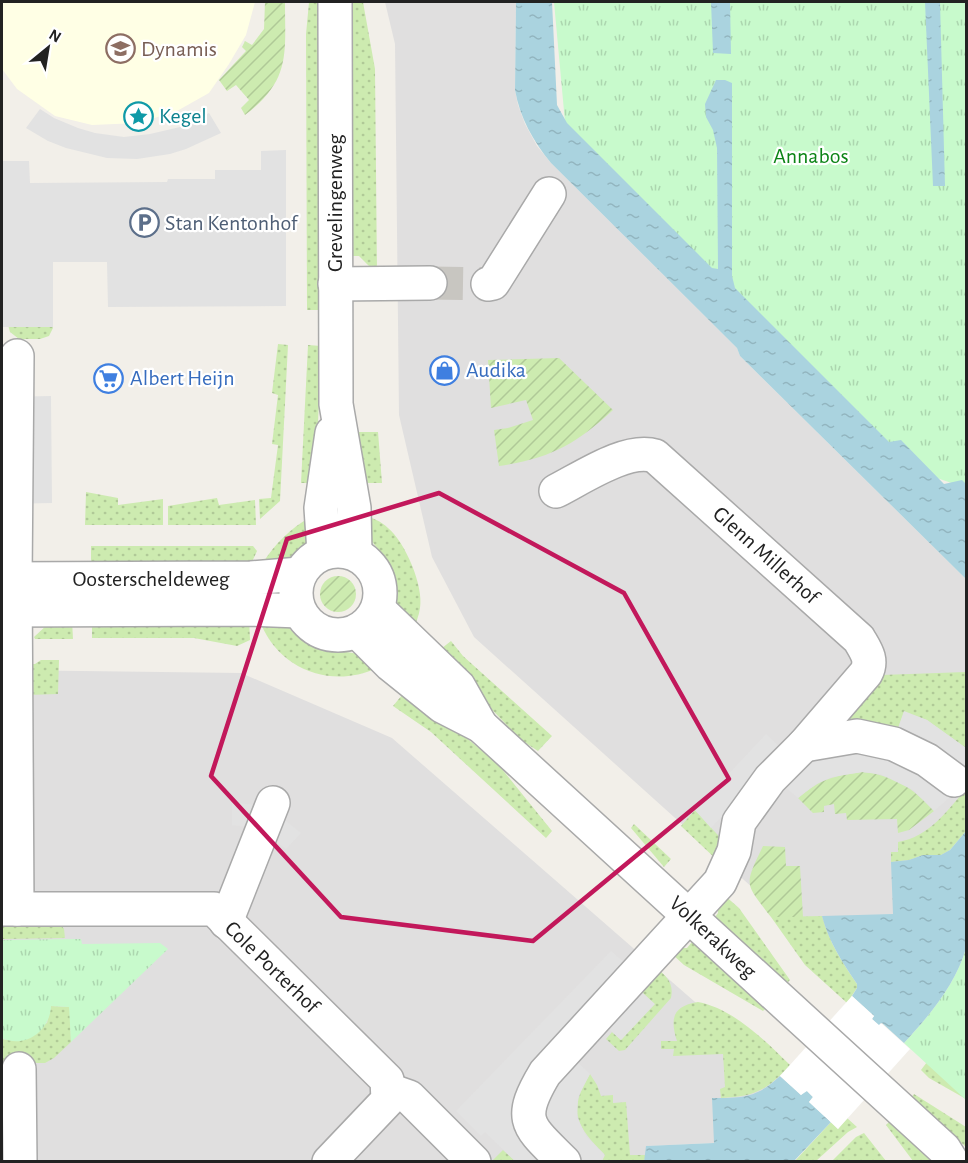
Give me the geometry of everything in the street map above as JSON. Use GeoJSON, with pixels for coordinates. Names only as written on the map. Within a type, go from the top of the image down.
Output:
{"type":"FeatureCollection","features":[{"type":"Feature","properties":{"kind":"street","name":"Grevelingenweg"},"geometry":{"type":"LineString","coordinates":[[335,2],[336,404],[354,508],[340,553]]}},
{"type":"Feature","properties":{"kind":"street"},"geometry":{"type":"LineString","coordinates":[[488,284],[493,283],[549,194]]}},
{"type":"Feature","properties":{"kind":"street"},"geometry":{"type":"LineString","coordinates":[[335,284],[430,283]]}},
{"type":"Feature","properties":{"kind":"street"},"geometry":{"type":"LineString","coordinates":[[8,595],[17,356]]}},
{"type":"Feature","properties":{"kind":"street","name":"Glenn Millerhof"},"geometry":{"type":"LineString","coordinates":[[556,491],[624,457],[646,453],[655,456],[859,639],[868,654],[869,666],[866,673],[804,745],[770,780],[739,822],[734,851],[720,882],[690,916]]}},
{"type":"Feature","properties":{"kind":"street"},"geometry":{"type":"LineString","coordinates":[[340,553],[369,562],[378,577],[381,593],[368,620],[335,636],[314,628],[299,611],[295,593],[300,574],[310,561],[340,553]]}},
{"type":"Feature","properties":{"kind":"street","name":"Oosterscheldeweg"},"geometry":{"type":"LineString","coordinates":[[8,595],[300,574]]}},
{"type":"Feature","properties":{"kind":"street","name":"Oosterscheldeweg"},"geometry":{"type":"LineString","coordinates":[[8,595],[299,611]]}},
{"type":"Feature","properties":{"kind":"street","name":"Cole Porterhof"},"geometry":{"type":"LineString","coordinates":[[8,595],[9,909],[214,909],[387,1080],[389,1090],[409,1097],[474,1161]]}},
{"type":"Feature","properties":{"kind":"street","name":"Volkerakweg"},"geometry":{"type":"LineString","coordinates":[[368,620],[459,687],[481,726],[954,1157]]}},
{"type":"Feature","properties":{"kind":"street"},"geometry":{"type":"LineString","coordinates":[[804,745],[857,736],[894,744],[927,760],[954,780]]}},
{"type":"Feature","properties":{"kind":"street"},"geometry":{"type":"LineString","coordinates":[[226,922],[273,803]]}},
{"type":"Feature","properties":{"kind":"street"},"geometry":{"type":"LineString","coordinates":[[564,1161],[535,1130],[529,1119],[527,1109],[532,1094],[544,1073],[690,916]]}},
{"type":"Feature","properties":{"kind":"street"},"geometry":{"type":"LineString","coordinates":[[19,1069],[20,1161]]}},
{"type":"Feature","properties":{"kind":"street"},"geometry":{"type":"LineString","coordinates":[[329,1161],[388,1100],[389,1090]]}},
{"type":"Feature","properties":{"kind":"highlighted area"},"geometry":{"type":"Polygon","coordinates":[[[439,493],[624,593],[729,779],[533,941],[341,917],[211,776],[287,539],[439,493]]]}},
{"type":"Feature","properties":{"kind":"shaded area","name":"Dynamis"},"geometry":{"type":"Polygon","coordinates":[[[2,2],[255,2],[246,35],[209,93],[177,111],[138,123],[92,125],[55,116],[17,89],[2,69],[2,2]]]}},
{"type":"Feature","properties":{"kind":"shaded area"},"geometry":{"type":"Polygon","coordinates":[[[385,2],[516,2],[515,90],[525,124],[537,146],[551,163],[737,348],[740,356],[966,579],[966,831],[894,914],[831,940],[804,934],[474,637],[432,557],[399,415],[395,44],[385,2]]]}},
{"type":"Feature","properties":{"kind":"shaded area"},"geometry":{"type":"Polygon","coordinates":[[[40,109],[78,128],[124,137],[180,127],[209,113],[221,133],[170,154],[137,159],[107,158],[66,148],[26,128],[40,109]]]}},
{"type":"Feature","properties":{"kind":"shaded area","name":"Stan Kentonhof"},"geometry":{"type":"Polygon","coordinates":[[[286,150],[286,306],[108,307],[107,262],[53,262],[53,327],[2,327],[2,161],[29,161],[30,183],[167,182],[168,179],[215,179],[215,170],[261,170],[261,151],[286,150]]]}},
{"type":"Feature","properties":{"kind":"shaded area"},"geometry":{"type":"Polygon","coordinates":[[[51,396],[52,503],[4,504],[2,397],[51,396]]]}},
{"type":"Feature","properties":{"kind":"shaded area"},"geometry":{"type":"Polygon","coordinates":[[[2,670],[241,673],[392,738],[780,1076],[714,1143],[647,1146],[644,1161],[2,1162],[2,670]]]}},
{"type":"Feature","properties":{"kind":"shaded area"},"geometry":{"type":"Polygon","coordinates":[[[904,711],[927,720],[966,748],[966,777],[949,798],[934,811],[913,790],[880,774],[862,772],[832,777],[816,784],[798,798],[765,770],[711,828],[695,810],[766,734],[802,768],[824,757],[854,751],[889,755],[904,711]]]}},
{"type":"Feature","properties":{"kind":"shaded area"},"geometry":{"type":"Polygon","coordinates":[[[232,802],[262,806],[276,813],[301,833],[286,849],[257,828],[232,825],[232,802]]]}},
{"type":"Feature","properties":{"kind":"shaded area"},"geometry":{"type":"Polygon","coordinates":[[[611,951],[627,965],[621,973],[655,1004],[621,1040],[587,1009],[556,1042],[590,1074],[578,1097],[577,1117],[586,1136],[605,1155],[602,1161],[515,1161],[485,1132],[481,1136],[456,1111],[611,951]]]}},
{"type":"Feature","properties":{"kind":"green space"},"geometry":{"type":"Polygon","coordinates":[[[265,2],[285,2],[282,65],[271,90],[245,115],[241,108],[249,100],[236,85],[227,91],[219,80],[246,51],[242,47],[245,41],[252,45],[264,29],[265,2]]]}},
{"type":"Feature","properties":{"kind":"green space"},"geometry":{"type":"Polygon","coordinates":[[[309,2],[320,2],[321,310],[307,310],[306,34],[309,2]]]}},
{"type":"Feature","properties":{"kind":"green space"},"geometry":{"type":"Polygon","coordinates":[[[352,2],[363,2],[375,69],[377,272],[359,256],[353,256],[352,2]]]}},
{"type":"Feature","properties":{"kind":"green space","name":"Annabos"},"geometry":{"type":"Polygon","coordinates":[[[554,2],[966,2],[966,488],[902,466],[566,133],[554,2]]]}},
{"type":"Feature","properties":{"kind":"green space"},"geometry":{"type":"Polygon","coordinates":[[[51,324],[53,328],[49,336],[40,339],[19,339],[10,332],[8,325],[51,324]]]}},
{"type":"Feature","properties":{"kind":"green space"},"geometry":{"type":"Polygon","coordinates":[[[278,344],[288,345],[280,501],[260,519],[259,499],[271,498],[278,445],[272,444],[278,395],[272,393],[278,344]]]}},
{"type":"Feature","properties":{"kind":"green space"},"geometry":{"type":"Polygon","coordinates":[[[308,345],[321,346],[315,483],[301,483],[308,345]]]}},
{"type":"Feature","properties":{"kind":"green space"},"geometry":{"type":"Polygon","coordinates":[[[559,358],[613,410],[574,441],[561,448],[533,459],[499,466],[494,430],[533,420],[526,400],[491,408],[488,360],[559,358]]]}},
{"type":"Feature","properties":{"kind":"green space"},"geometry":{"type":"Polygon","coordinates":[[[358,432],[378,432],[382,483],[361,483],[358,432]]]}},
{"type":"Feature","properties":{"kind":"green space"},"geometry":{"type":"Polygon","coordinates":[[[86,492],[118,498],[118,505],[163,499],[163,525],[85,525],[86,492]]]}},
{"type":"Feature","properties":{"kind":"green space"},"geometry":{"type":"Polygon","coordinates":[[[217,498],[219,505],[255,500],[256,525],[168,525],[168,506],[217,498]]]}},
{"type":"Feature","properties":{"kind":"green space"},"geometry":{"type":"Polygon","coordinates":[[[363,515],[388,528],[401,543],[412,565],[419,588],[420,608],[412,630],[397,607],[394,574],[388,561],[369,538],[363,515]]]}},
{"type":"Feature","properties":{"kind":"green space"},"geometry":{"type":"Polygon","coordinates":[[[309,518],[307,543],[288,558],[264,561],[284,537],[309,518]]]}},
{"type":"Feature","properties":{"kind":"green space"},"geometry":{"type":"Polygon","coordinates":[[[91,546],[253,546],[257,551],[249,568],[91,569],[91,546]]]}},
{"type":"Feature","properties":{"kind":"green space"},"geometry":{"type":"Polygon","coordinates":[[[338,576],[351,581],[356,594],[351,607],[338,612],[325,607],[320,594],[325,581],[338,576]]]}},
{"type":"Feature","properties":{"kind":"green space"},"geometry":{"type":"Polygon","coordinates":[[[249,618],[250,640],[237,646],[194,638],[92,638],[92,619],[249,618]]]}},
{"type":"Feature","properties":{"kind":"green space"},"geometry":{"type":"Polygon","coordinates":[[[72,620],[73,639],[35,639],[34,637],[48,624],[72,620]]]}},
{"type":"Feature","properties":{"kind":"green space"},"geometry":{"type":"Polygon","coordinates":[[[261,624],[285,624],[296,635],[315,647],[359,654],[377,668],[360,674],[343,676],[309,671],[294,664],[281,653],[261,624]]]}},
{"type":"Feature","properties":{"kind":"green space"},"geometry":{"type":"Polygon","coordinates":[[[451,641],[463,656],[552,736],[538,751],[521,740],[437,652],[451,641]]]}},
{"type":"Feature","properties":{"kind":"green space"},"geometry":{"type":"Polygon","coordinates":[[[41,660],[59,660],[58,694],[28,695],[28,664],[35,664],[41,660]]]}},
{"type":"Feature","properties":{"kind":"green space"},"geometry":{"type":"Polygon","coordinates":[[[966,672],[966,748],[927,720],[904,712],[898,728],[846,723],[845,715],[881,675],[966,672]]]}},
{"type":"Feature","properties":{"kind":"green space"},"geometry":{"type":"Polygon","coordinates":[[[407,689],[497,763],[552,831],[546,838],[431,732],[393,706],[407,689]]]}},
{"type":"Feature","properties":{"kind":"green space"},"geometry":{"type":"Polygon","coordinates":[[[862,772],[884,776],[902,784],[934,811],[909,830],[898,833],[897,819],[847,820],[846,813],[835,814],[834,804],[824,806],[824,812],[813,813],[798,798],[827,779],[862,772]]]}},
{"type":"Feature","properties":{"kind":"green space"},"geometry":{"type":"Polygon","coordinates":[[[966,789],[966,831],[950,850],[941,855],[923,855],[909,860],[891,862],[891,852],[898,852],[898,842],[919,835],[928,829],[944,815],[966,789]]]}},
{"type":"Feature","properties":{"kind":"green space"},"geometry":{"type":"Polygon","coordinates":[[[695,810],[726,844],[718,861],[681,826],[695,810]]]}},
{"type":"Feature","properties":{"kind":"green space"},"geometry":{"type":"Polygon","coordinates":[[[634,824],[671,859],[664,867],[631,828],[634,824]]]}},
{"type":"Feature","properties":{"kind":"green space"},"geometry":{"type":"Polygon","coordinates":[[[763,846],[785,847],[786,866],[800,866],[803,917],[771,917],[752,890],[750,877],[752,869],[763,846]]]}},
{"type":"Feature","properties":{"kind":"green space"},"geometry":{"type":"Polygon","coordinates":[[[723,894],[739,908],[790,980],[787,983],[715,917],[718,913],[718,900],[723,894]]]}},
{"type":"Feature","properties":{"kind":"green space"},"geometry":{"type":"Polygon","coordinates":[[[822,916],[832,943],[857,984],[857,988],[847,1003],[805,965],[771,917],[822,916]]]}},
{"type":"Feature","properties":{"kind":"green space"},"geometry":{"type":"Polygon","coordinates":[[[2,921],[58,921],[64,929],[65,938],[2,939],[2,921]]]}},
{"type":"Feature","properties":{"kind":"green space"},"geometry":{"type":"Polygon","coordinates":[[[81,939],[82,944],[160,943],[168,949],[71,1042],[69,1007],[51,1006],[46,1023],[35,1036],[19,1041],[2,1038],[2,940],[81,939]]]}},
{"type":"Feature","properties":{"kind":"green space"},"geometry":{"type":"Polygon","coordinates":[[[692,942],[765,1009],[763,1011],[684,965],[671,953],[675,948],[687,948],[692,942]]]}},
{"type":"Feature","properties":{"kind":"green space"},"geometry":{"type":"Polygon","coordinates":[[[966,948],[966,1100],[904,1043],[949,987],[966,948]]]}},
{"type":"Feature","properties":{"kind":"green space"},"geometry":{"type":"Polygon","coordinates":[[[657,968],[669,981],[671,998],[625,1050],[619,1051],[606,1039],[612,1032],[621,1040],[654,1004],[639,990],[657,968]]]}},
{"type":"Feature","properties":{"kind":"green space"},"geometry":{"type":"Polygon","coordinates":[[[698,1002],[736,1018],[790,1065],[774,1081],[752,1094],[721,1098],[720,1089],[725,1087],[723,1054],[673,1056],[674,1049],[661,1049],[661,1041],[677,1041],[674,1020],[678,1010],[698,1002]]]}},
{"type":"Feature","properties":{"kind":"green space"},"geometry":{"type":"Polygon","coordinates":[[[51,1006],[70,1007],[71,1042],[45,1063],[2,1063],[2,1038],[5,1040],[47,1023],[51,1006]]]}},
{"type":"Feature","properties":{"kind":"green space"},"geometry":{"type":"Polygon","coordinates":[[[936,1050],[966,1099],[929,1078],[921,1070],[936,1050]]]}},
{"type":"Feature","properties":{"kind":"green space"},"geometry":{"type":"Polygon","coordinates":[[[590,1074],[601,1096],[613,1095],[613,1103],[626,1102],[630,1155],[646,1155],[644,1161],[602,1161],[604,1154],[587,1135],[578,1118],[579,1098],[590,1074]]]}},
{"type":"Feature","properties":{"kind":"green space"},"geometry":{"type":"Polygon","coordinates":[[[914,1094],[966,1127],[966,1147],[911,1098],[914,1094]]]}},
{"type":"Feature","properties":{"kind":"green space"},"geometry":{"type":"Polygon","coordinates":[[[847,1118],[857,1127],[848,1132],[816,1161],[794,1162],[831,1122],[838,1129],[847,1118]]]}},
{"type":"Feature","properties":{"kind":"green space"},"geometry":{"type":"Polygon","coordinates":[[[889,1122],[931,1161],[913,1161],[886,1125],[889,1122]]]}},
{"type":"Feature","properties":{"kind":"green space"},"geometry":{"type":"Polygon","coordinates":[[[864,1133],[886,1161],[832,1161],[856,1137],[864,1133]]]}},
{"type":"Feature","properties":{"kind":"green space"},"geometry":{"type":"Polygon","coordinates":[[[503,1150],[515,1161],[491,1162],[503,1150]]]}},
{"type":"Feature","properties":{"kind":"water"},"geometry":{"type":"Polygon","coordinates":[[[516,2],[552,2],[557,105],[567,123],[712,268],[718,269],[717,148],[713,130],[706,117],[705,104],[716,80],[732,83],[732,276],[735,288],[889,442],[901,440],[944,484],[962,480],[966,484],[966,579],[740,356],[737,348],[544,155],[524,120],[515,90],[516,2]]]}},
{"type":"Feature","properties":{"kind":"water"},"geometry":{"type":"Polygon","coordinates":[[[711,2],[730,2],[731,54],[713,53],[711,2]]]}},
{"type":"Feature","properties":{"kind":"water"},"geometry":{"type":"Polygon","coordinates":[[[925,2],[940,2],[945,186],[933,186],[925,2]]]}},
{"type":"Feature","properties":{"kind":"water"},"geometry":{"type":"Polygon","coordinates":[[[966,831],[966,948],[949,987],[904,1043],[882,1023],[879,1026],[872,1019],[874,1016],[852,996],[857,984],[832,943],[822,916],[893,914],[891,862],[909,860],[923,855],[941,855],[950,850],[966,831]]]}},
{"type":"Feature","properties":{"kind":"water"},"geometry":{"type":"Polygon","coordinates":[[[780,1076],[801,1095],[806,1090],[813,1097],[809,1102],[831,1122],[794,1161],[644,1162],[646,1146],[714,1143],[712,1098],[732,1098],[756,1093],[780,1076]]]}},
{"type":"Feature","properties":{"kind":"pier"},"geometry":{"type":"Polygon","coordinates":[[[852,996],[874,1016],[872,1019],[879,1025],[881,1023],[910,1049],[838,1129],[809,1102],[813,1097],[807,1091],[801,1095],[780,1076],[852,996]]]}},
{"type":"Feature","properties":{"kind":"tunnel"},"geometry":{"type":"LineString","coordinates":[[430,283],[488,284]]}},
{"type":"Feature","properties":{"kind":"place","name":"Dynamis"},"geometry":{"type":"Point","coordinates":[120,49]}},
{"type":"Feature","properties":{"kind":"place","name":"Kegel"},"geometry":{"type":"Point","coordinates":[138,116]}},
{"type":"Feature","properties":{"kind":"place","name":"Stan Kentonhof"},"geometry":{"type":"Point","coordinates":[144,223]}},
{"type":"Feature","properties":{"kind":"place","name":"Audika"},"geometry":{"type":"Point","coordinates":[445,370]}},
{"type":"Feature","properties":{"kind":"place","name":"Albert Heijn"},"geometry":{"type":"Point","coordinates":[109,378]}}]}
